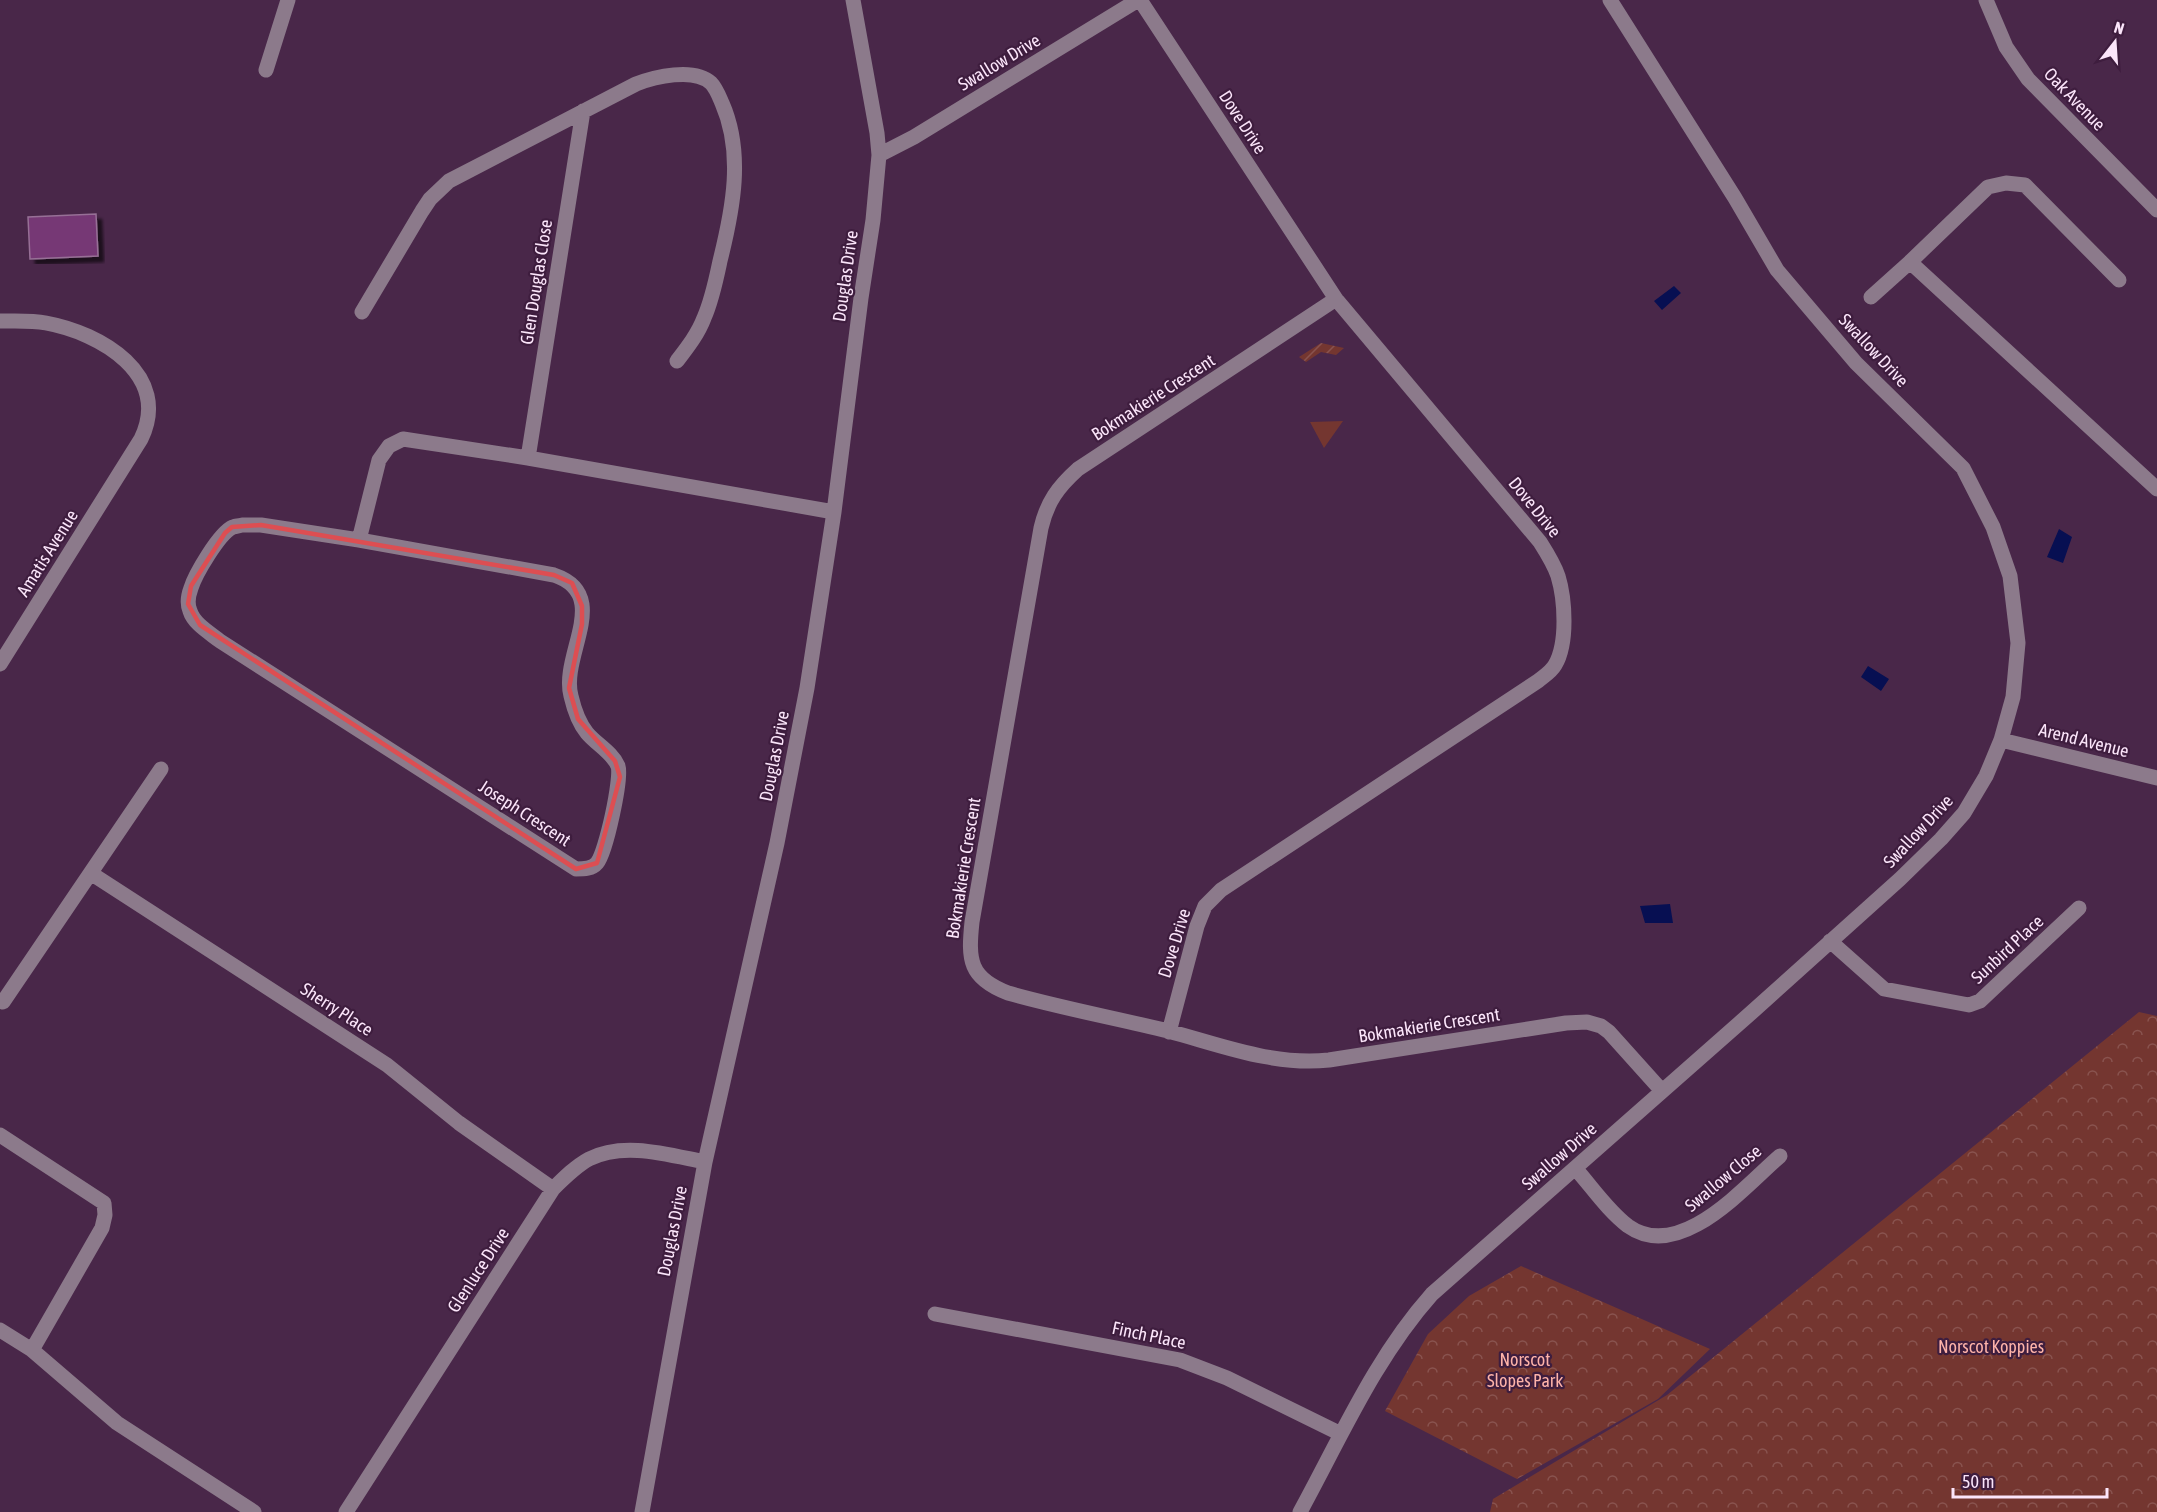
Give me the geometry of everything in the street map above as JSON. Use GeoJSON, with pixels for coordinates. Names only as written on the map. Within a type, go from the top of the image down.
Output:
{"type":"FeatureCollection","features":[{"type":"Feature","properties":{"kind":"street"},"geometry":{"type":"LineString","coordinates":[[266,70],[288,0]]}},
{"type":"Feature","properties":{"kind":"street","name":"Douglas Drive"},"geometry":{"type":"LineString","coordinates":[[642,1512],[705,1162],[793,765],[834,512],[873,220],[879,155],[853,0]]}},
{"type":"Feature","properties":{"kind":"street","name":"Swallow Drive"},"geometry":{"type":"LineString","coordinates":[[879,155],[914,137],[1139,0]]}},
{"type":"Feature","properties":{"kind":"street","name":"Dove Drive"},"geometry":{"type":"LineString","coordinates":[[1139,0],[1336,299],[1540,542],[1558,577],[1564,641],[1554,667],[1538,681],[1212,898],[1205,906],[1197,926],[1169,1032]]}},
{"type":"Feature","properties":{"kind":"street","name":"Swallow Drive"},"geometry":{"type":"LineString","coordinates":[[1300,1512],[1383,1358],[1417,1311],[1432,1294],[1900,879],[1956,822],[1986,776],[2001,740],[2013,697],[2018,644],[2010,576],[2003,550],[1963,468],[1856,363],[1777,270],[1735,198],[1610,0]]}},
{"type":"Feature","properties":{"kind":"street","name":"Oak Avenue"},"geometry":{"type":"LineString","coordinates":[[1986,0],[2006,47],[2028,79],[2157,210]]}},
{"type":"Feature","properties":{"kind":"street"},"geometry":{"type":"LineString","coordinates":[[362,312],[410,228],[430,199],[449,181],[636,84],[654,77],[680,74],[710,82],[718,93],[733,140],[735,185],[713,293],[704,320],[677,361]]}},
{"type":"Feature","properties":{"kind":"street","name":"Glen Douglas Close"},"geometry":{"type":"LineString","coordinates":[[528,458],[583,111]]}},
{"type":"Feature","properties":{"kind":"street"},"geometry":{"type":"LineString","coordinates":[[1871,297],[1988,187],[2006,183],[2025,185],[2119,280]]}},
{"type":"Feature","properties":{"kind":"street"},"geometry":{"type":"LineString","coordinates":[[1910,262],[2157,489]]}},
{"type":"Feature","properties":{"kind":"street","name":"Bokmakierie Crescent"},"geometry":{"type":"LineString","coordinates":[[1336,299],[1078,469],[1054,493],[1046,508],[1041,528],[972,922],[970,948],[972,963],[982,980],[1008,993],[1284,1060],[1315,1062],[1566,1023],[1595,1023],[1609,1032],[1662,1091]]}},
{"type":"Feature","properties":{"kind":"street","name":"Amatis Avenue"},"geometry":{"type":"LineString","coordinates":[[0,321],[45,322],[75,332],[104,346],[137,372],[147,393],[150,408],[149,419],[141,439],[127,463],[0,664]]}},
{"type":"Feature","properties":{"kind":"street"},"geometry":{"type":"LineString","coordinates":[[359,540],[379,460],[383,452],[403,439],[528,458],[834,512]]}},
{"type":"Feature","properties":{"kind":"street","name":"Joseph Crescent"},"geometry":{"type":"LineString","coordinates":[[261,525],[359,540],[554,575],[566,579],[576,587],[582,606],[582,624],[569,673],[569,688],[578,719],[586,733],[615,761],[620,777],[601,856],[591,868],[576,869],[220,641],[200,625],[191,614],[188,604],[191,586],[215,545],[232,527],[261,525]]}},
{"type":"Feature","properties":{"kind":"street","name":"Arend Avenue"},"geometry":{"type":"LineString","coordinates":[[2001,740],[2157,778]]}},
{"type":"Feature","properties":{"kind":"street"},"geometry":{"type":"LineString","coordinates":[[3,1002],[92,874],[161,769]]}},
{"type":"Feature","properties":{"kind":"street","name":"Sherry Place"},"geometry":{"type":"LineString","coordinates":[[92,874],[387,1065],[459,1123],[553,1189]]}},
{"type":"Feature","properties":{"kind":"street","name":"Sunbird Place"},"geometry":{"type":"LineString","coordinates":[[1830,941],[1884,988],[1969,1005],[1980,1001],[2079,908]]}},
{"type":"Feature","properties":{"kind":"street"},"geometry":{"type":"LineString","coordinates":[[0,1135],[104,1203],[105,1209],[102,1228],[32,1350]]}},
{"type":"Feature","properties":{"kind":"street","name":"Glenluce Drive"},"geometry":{"type":"LineString","coordinates":[[346,1512],[553,1189],[589,1160],[620,1150],[705,1162]]}},
{"type":"Feature","properties":{"kind":"street","name":"Swallow Close"},"geometry":{"type":"LineString","coordinates":[[1575,1168],[1618,1218],[1636,1231],[1656,1236],[1685,1232],[1708,1220],[1780,1156]]}},
{"type":"Feature","properties":{"kind":"street","name":"Finch Place"},"geometry":{"type":"LineString","coordinates":[[935,1314],[1180,1360],[1227,1378],[1341,1434]]}},
{"type":"Feature","properties":{"kind":"street"},"geometry":{"type":"LineString","coordinates":[[0,1330],[32,1350],[117,1423],[254,1512]]}},
{"type":"Feature","properties":{"kind":"highlighted area"},"geometry":{"type":"Polygon","coordinates":[[[261,525],[554,575],[572,583],[582,606],[582,624],[569,688],[578,719],[615,761],[620,777],[597,863],[576,869],[200,625],[188,604],[191,586],[225,533],[232,527],[261,525]]]}},
{"type":"Feature","properties":{"kind":"green space"},"geometry":{"type":"Polygon","coordinates":[[[1321,343],[1344,348],[1336,355],[1321,352],[1306,362],[1299,357],[1321,343]]]}},
{"type":"Feature","properties":{"kind":"green space"},"geometry":{"type":"Polygon","coordinates":[[[1343,421],[1324,448],[1310,422],[1343,421]]]}},
{"type":"Feature","properties":{"kind":"green space","name":"Norscot Koppies"},"geometry":{"type":"Polygon","coordinates":[[[2139,1012],[2157,1016],[2157,1512],[1490,1512],[1493,1499],[1667,1395],[2139,1012]]]}},
{"type":"Feature","properties":{"kind":"green space","name":"Norscot Slopes Park"},"geometry":{"type":"Polygon","coordinates":[[[1521,1266],[1710,1349],[1658,1399],[1517,1479],[1385,1411],[1428,1334],[1469,1296],[1521,1266]]]}},
{"type":"Feature","properties":{"kind":"shaded area"},"geometry":{"type":"Polygon","coordinates":[[[1674,286],[1681,293],[1662,310],[1654,301],[1674,286]]]}},
{"type":"Feature","properties":{"kind":"shaded area"},"geometry":{"type":"Polygon","coordinates":[[[2059,529],[2072,537],[2063,563],[2047,557],[2059,529]]]}},
{"type":"Feature","properties":{"kind":"shaded area"},"geometry":{"type":"Polygon","coordinates":[[[1868,666],[1889,679],[1881,691],[1861,677],[1868,666]]]}},
{"type":"Feature","properties":{"kind":"shaded area"},"geometry":{"type":"Polygon","coordinates":[[[1670,904],[1673,923],[1645,923],[1640,906],[1670,904]]]}},
{"type":"Feature","properties":{"kind":"building"},"geometry":{"type":"Polygon","coordinates":[[[96,214],[98,256],[30,259],[28,217],[96,214]]]}}]}
